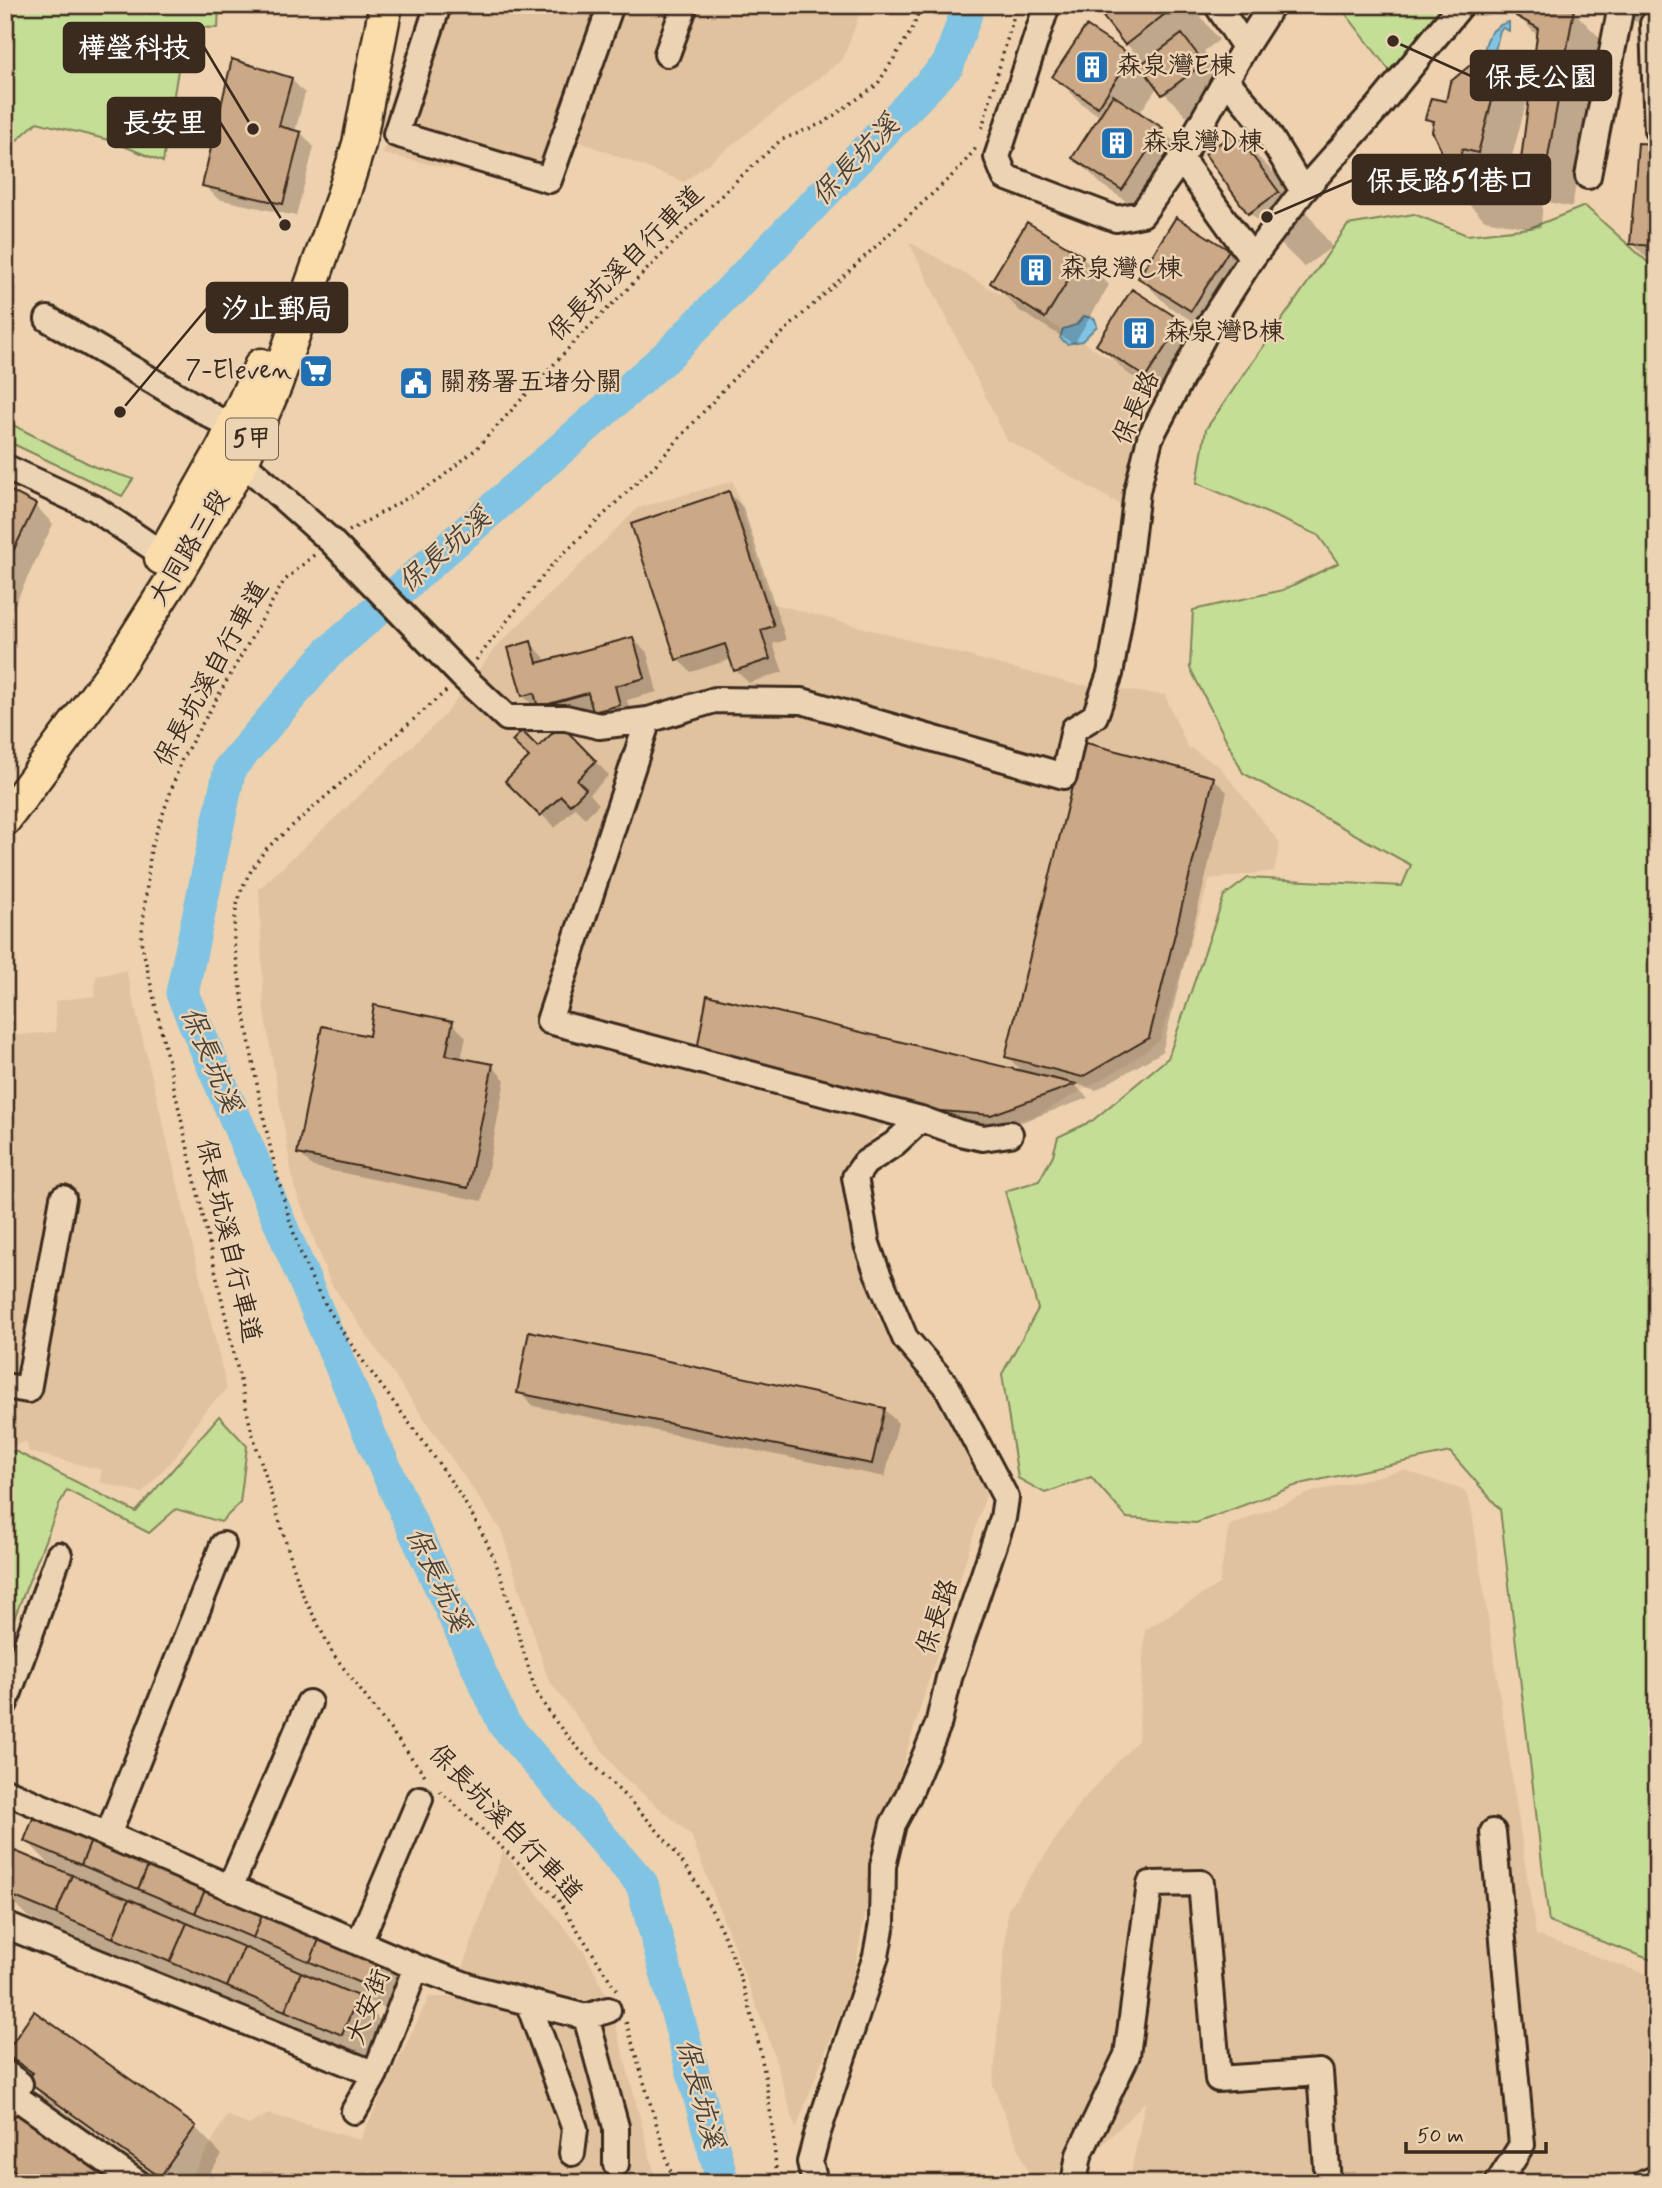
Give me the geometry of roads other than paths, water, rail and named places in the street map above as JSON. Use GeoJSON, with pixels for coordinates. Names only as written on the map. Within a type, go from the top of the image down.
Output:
{"type":"FeatureCollection","features":[{"type":"Feature","properties":{"kind":"main road","name":"大同路三段"},"geometry":{"type":"LineString","coordinates":[[233,445],[323,192],[339,139],[366,5]]}},
{"type":"Feature","properties":{"kind":"main road","name":"大同路三段"},"geometry":{"type":"LineString","coordinates":[[5,820],[115,670],[233,445],[275,386],[346,188],[359,144],[386,5]]}},
{"type":"Feature","properties":{"kind":"main road","name":"大同路三段"},"geometry":{"type":"LineString","coordinates":[[5,784],[172,561]]}},
{"type":"Feature","properties":{"kind":"street"},"geometry":{"type":"LineString","coordinates":[[438,5],[397,134],[549,180],[611,5]]}},
{"type":"Feature","properties":{"kind":"street"},"geometry":{"type":"LineString","coordinates":[[667,54],[685,5]]}},
{"type":"Feature","properties":{"kind":"street"},"geometry":{"type":"LineString","coordinates":[[1047,5],[997,158],[1005,177],[1116,219],[1142,214],[1181,159],[1272,5]]}},
{"type":"Feature","properties":{"kind":"street"},"geometry":{"type":"LineString","coordinates":[[1217,5],[1245,47]]}},
{"type":"Feature","properties":{"kind":"street","name":"保長路"},"geometry":{"type":"LineString","coordinates":[[648,720],[715,699],[802,701],[1064,776],[1074,729],[1095,716],[1110,674],[1127,575],[1137,491],[1150,439],[1211,322],[1252,258],[1303,191],[1379,106],[1461,5]]}},
{"type":"Feature","properties":{"kind":"street"},"geometry":{"type":"LineString","coordinates":[[1588,176],[1612,46],[1614,8],[1655,24],[1657,130]]}},
{"type":"Feature","properties":{"kind":"street"},"geometry":{"type":"LineString","coordinates":[[1226,80],[1260,120],[1303,191]]}},
{"type":"Feature","properties":{"kind":"street"},"geometry":{"type":"LineString","coordinates":[[1181,159],[1252,258]]}},
{"type":"Feature","properties":{"kind":"street"},"geometry":{"type":"LineString","coordinates":[[48,320],[233,445],[331,541],[462,677],[507,718],[566,718],[599,726],[648,720],[550,1021],[921,1119],[960,1133],[983,1138],[1010,1134]]}},
{"type":"Feature","properties":{"kind":"street"},"geometry":{"type":"LineString","coordinates":[[5,467],[94,508],[172,561]]}},
{"type":"Feature","properties":{"kind":"street","name":"保長路"},"geometry":{"type":"LineString","coordinates":[[815,2183],[810,2162],[817,2135],[876,1956],[882,1923],[883,1866],[893,1824],[938,1725],[949,1678],[1003,1518],[1006,1498],[946,1385],[905,1338],[877,1272],[864,1231],[855,1177],[865,1163],[894,1144],[921,1119]]}},
{"type":"Feature","properties":{"kind":"street"},"geometry":{"type":"LineString","coordinates":[[5,1386],[28,1391],[64,1198]]}},
{"type":"Feature","properties":{"kind":"street"},"geometry":{"type":"LineString","coordinates":[[108,1835],[223,1545]]}},
{"type":"Feature","properties":{"kind":"street"},"geometry":{"type":"LineString","coordinates":[[5,1703],[59,1555]]}},
{"type":"Feature","properties":{"kind":"street"},"geometry":{"type":"LineString","coordinates":[[230,1888],[309,1703]]}},
{"type":"Feature","properties":{"kind":"street"},"geometry":{"type":"LineString","coordinates":[[359,1943],[430,1790]]}},
{"type":"Feature","properties":{"kind":"street","name":"大安街"},"geometry":{"type":"LineString","coordinates":[[5,1791],[416,1968],[375,2074],[5,1925]]}},
{"type":"Feature","properties":{"kind":"street"},"geometry":{"type":"LineString","coordinates":[[1493,1832],[1522,2145],[1498,2183]]}},
{"type":"Feature","properties":{"kind":"street"},"geometry":{"type":"LineString","coordinates":[[1074,2183],[1079,2155],[1127,2055],[1150,1884],[1201,1883],[1218,2078],[1320,2072],[1328,2183]]}},
{"type":"Feature","properties":{"kind":"street"},"geometry":{"type":"LineString","coordinates":[[416,1968],[477,1989],[528,2002],[610,2012],[617,2127],[616,2164]]}},
{"type":"Feature","properties":{"kind":"street"},"geometry":{"type":"LineString","coordinates":[[528,2002],[575,2129],[572,2153]]}},
{"type":"Feature","properties":{"kind":"street"},"geometry":{"type":"LineString","coordinates":[[354,2111],[375,2074]]}},
{"type":"Feature","properties":{"kind":"street"},"geometry":{"type":"LineString","coordinates":[[11,2090],[131,2178]]}},
{"type":"Feature","properties":{"kind":"street"},"geometry":{"type":"LineString","coordinates":[[1645,2183],[1657,2178]]}},
{"type":"Feature","properties":{"kind":"water"},"geometry":{"type":"Polygon","coordinates":[[[1509,22],[1509,31],[1503,28],[1500,30],[1494,55],[1491,56],[1485,47],[1490,34],[1500,25],[1509,22]]]}},
{"type":"Feature","properties":{"kind":"water"},"geometry":{"type":"Polygon","coordinates":[[[1084,316],[1095,319],[1097,326],[1082,341],[1067,344],[1060,338],[1063,329],[1076,325],[1084,316]]]}},
{"type":"Feature","properties":{"kind":"waterway","name":"保長坑溪"},"geometry":{"type":"LineString","coordinates":[[723,2183],[642,1884],[504,1724],[371,1437],[182,993],[230,768],[328,653],[669,354],[948,65],[969,5]]}},
{"type":"Feature","properties":{"kind":"place","name":"保長公園"},"geometry":{"type":"Point","coordinates":[1393,41]}},
{"type":"Feature","properties":{"kind":"place","name":"森泉灣E棟"},"geometry":{"type":"Point","coordinates":[1092,67]}},
{"type":"Feature","properties":{"kind":"place","name":"樺瑩科技"},"geometry":{"type":"Point","coordinates":[253,129]}},
{"type":"Feature","properties":{"kind":"place","name":"森泉灣D棟"},"geometry":{"type":"Point","coordinates":[1117,143]}},
{"type":"Feature","properties":{"kind":"place","name":"保長路51巷口"},"geometry":{"type":"Point","coordinates":[1267,217]}},
{"type":"Feature","properties":{"kind":"place","name":"長安里"},"geometry":{"type":"Point","coordinates":[285,225]}},
{"type":"Feature","properties":{"kind":"place","name":"森泉灣C棟"},"geometry":{"type":"Point","coordinates":[1036,270]}},
{"type":"Feature","properties":{"kind":"place","name":"森泉灣B棟"},"geometry":{"type":"Point","coordinates":[1139,333]}},
{"type":"Feature","properties":{"kind":"place","name":"7-Eleven"},"geometry":{"type":"Point","coordinates":[316,371]}},
{"type":"Feature","properties":{"kind":"place","name":"關務署五堵分關"},"geometry":{"type":"Point","coordinates":[416,383]}},
{"type":"Feature","properties":{"kind":"place","name":"汐止郵局"},"geometry":{"type":"Point","coordinates":[120,412]}}]}
